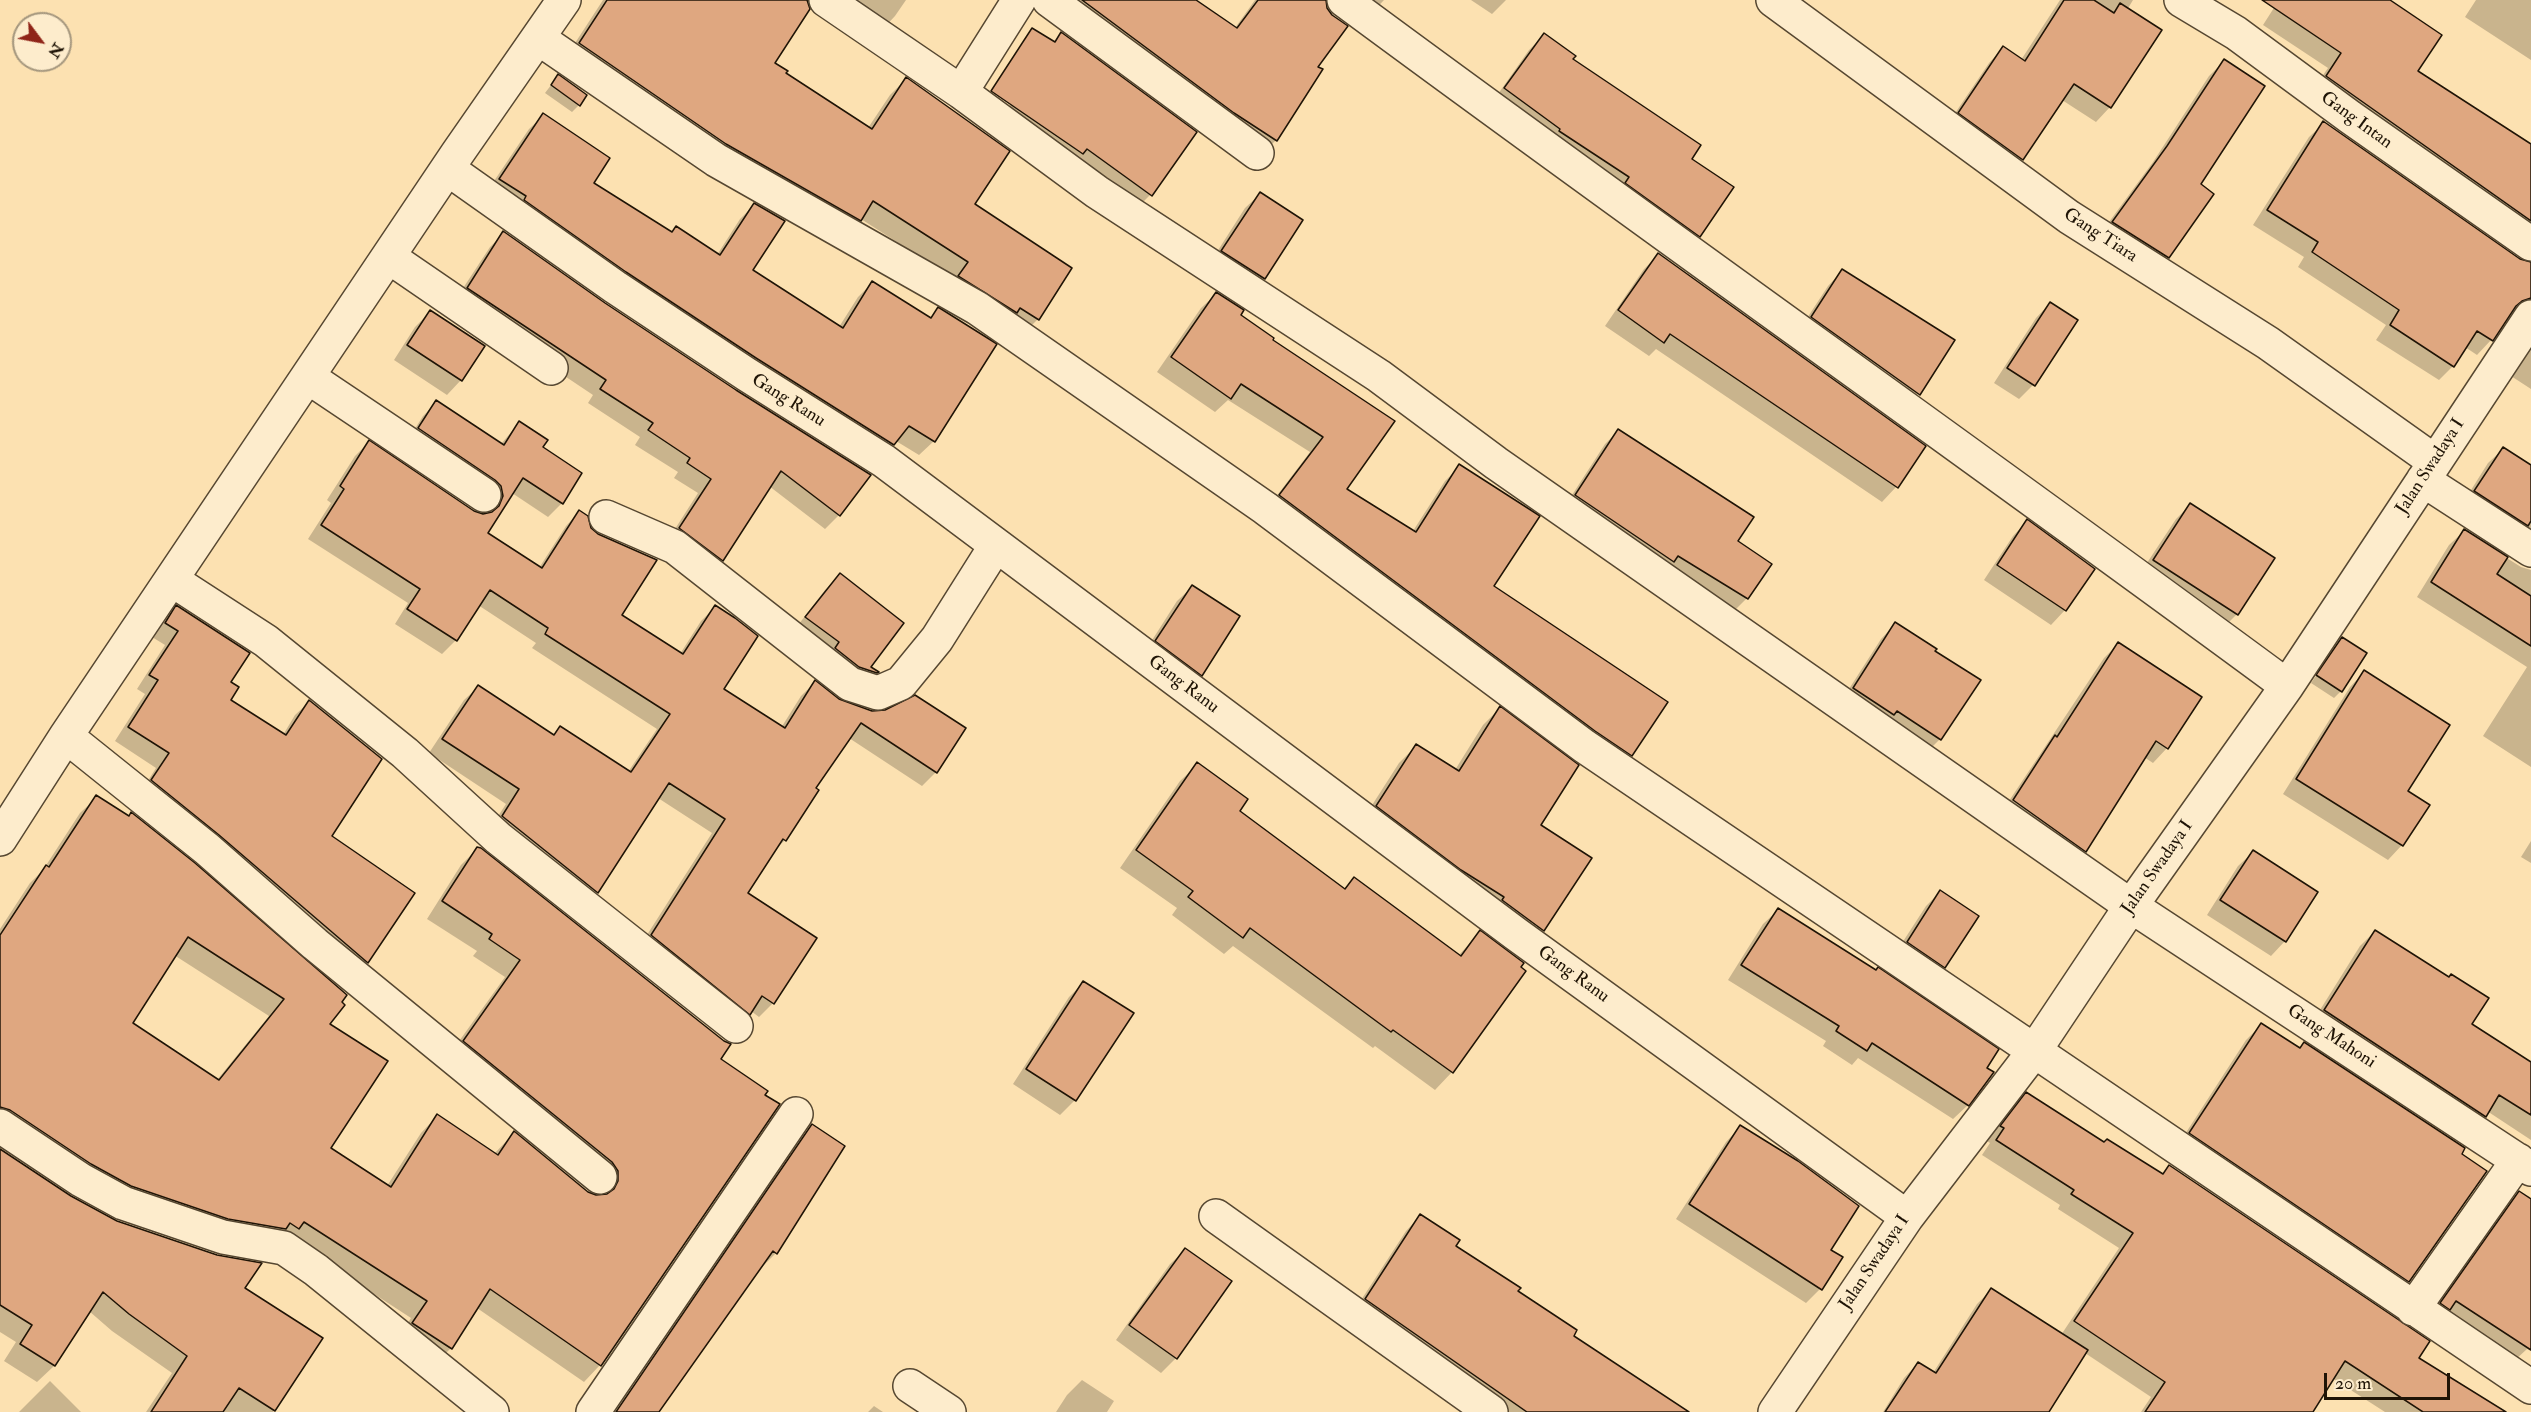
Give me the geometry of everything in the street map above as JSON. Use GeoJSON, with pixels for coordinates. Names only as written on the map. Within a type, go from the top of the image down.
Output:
{"type":"FeatureCollection","features":[{"type":"Feature","properties":{"kind":"street"},"geometry":{"type":"LineString","coordinates":[[0,839],[66,736],[308,376],[564,0]]}},
{"type":"Feature","properties":{"kind":"street","name":"Gang Mahoni"},"geometry":{"type":"LineString","coordinates":[[825,0],[961,92],[1097,192],[1379,376],[1496,463],[2131,906],[2524,1165]]}},
{"type":"Feature","properties":{"kind":"street"},"geometry":{"type":"LineString","coordinates":[[961,92],[1019,0]]}},
{"type":"Feature","properties":{"kind":"street"},"geometry":{"type":"LineString","coordinates":[[1049,0],[1257,153]]}},
{"type":"Feature","properties":{"kind":"street"},"geometry":{"type":"LineString","coordinates":[[1344,0],[1609,196],[1983,462],[2287,686]]}},
{"type":"Feature","properties":{"kind":"street","name":"Gang Tiara"},"geometry":{"type":"LineString","coordinates":[[1773,0],[2070,218],[2268,343],[2531,550]]}},
{"type":"Feature","properties":{"kind":"street","name":"Gang Intan"},"geometry":{"type":"LineString","coordinates":[[2181,0],[2236,33],[2349,117],[2531,244]]}},
{"type":"Feature","properties":{"kind":"street"},"geometry":{"type":"LineString","coordinates":[[538,38],[716,160],[976,308],[1265,508],[1584,746],[2531,1387]]}},
{"type":"Feature","properties":{"kind":"street","name":"Gang Ranu"},"geometry":{"type":"LineString","coordinates":[[448,169],[615,287],[746,374],[884,461],[995,547],[1516,934],[1907,1217]]}},
{"type":"Feature","properties":{"kind":"street"},"geometry":{"type":"LineString","coordinates":[[389,257],[551,368]]}},
{"type":"Feature","properties":{"kind":"street","name":"Jalan Swadaya I"},"geometry":{"type":"LineString","coordinates":[[1774,1412],[1907,1217],[2035,1050],[2131,906],[2287,686],[2531,317]]}},
{"type":"Feature","properties":{"kind":"street"},"geometry":{"type":"LineString","coordinates":[[308,376],[484,495]]}},
{"type":"Feature","properties":{"kind":"street"},"geometry":{"type":"LineString","coordinates":[[606,517],[675,547],[850,684],[878,693],[901,683],[937,639],[995,547]]}},
{"type":"Feature","properties":{"kind":"street"},"geometry":{"type":"LineString","coordinates":[[172,580],[266,641],[405,753],[498,838],[736,1026]]}},
{"type":"Feature","properties":{"kind":"street"},"geometry":{"type":"LineString","coordinates":[[66,736],[207,849],[315,944],[600,1177]]}},
{"type":"Feature","properties":{"kind":"street"},"geometry":{"type":"LineString","coordinates":[[593,1412],[796,1114]]}},
{"type":"Feature","properties":{"kind":"street"},"geometry":{"type":"LineString","coordinates":[[0,1126],[81,1180],[123,1203],[223,1237],[284,1248],[316,1270],[492,1412]]}},
{"type":"Feature","properties":{"kind":"street"},"geometry":{"type":"LineString","coordinates":[[2413,1309],[2524,1165]]}},
{"type":"Feature","properties":{"kind":"street"},"geometry":{"type":"LineString","coordinates":[[1216,1216],[1491,1412]]}},
{"type":"Feature","properties":{"kind":"street"},"geometry":{"type":"LineString","coordinates":[[910,1386],[949,1412]]}},
{"type":"Feature","properties":{"kind":"building"},"geometry":{"type":"Polygon","coordinates":[[[607,0],[807,0],[810,9],[775,63],[788,71],[786,73],[872,129],[906,77],[1010,151],[975,204],[1072,268],[1039,320],[1020,308],[1017,313],[958,276],[968,262],[873,201],[861,221],[726,144],[579,43],[607,0]]]}},
{"type":"Feature","properties":{"kind":"building"},"geometry":{"type":"Polygon","coordinates":[[[1082,0],[1196,0],[1237,28],[1258,0],[1326,0],[1327,8],[1332,15],[1348,26],[1318,67],[1323,69],[1277,141],[1234,113],[1082,0]]]}},
{"type":"Feature","properties":{"kind":"building"},"geometry":{"type":"Polygon","coordinates":[[[2064,0],[2094,0],[2114,13],[2120,3],[2162,30],[2111,108],[2074,84],[2023,160],[1958,113],[2003,46],[2025,61],[2064,0]]]}},
{"type":"Feature","properties":{"kind":"building"},"geometry":{"type":"Polygon","coordinates":[[[2262,0],[2390,0],[2442,35],[2418,71],[2531,144],[2531,221],[2326,76],[2341,53],[2262,0]]]}},
{"type":"Feature","properties":{"kind":"building"},"geometry":{"type":"Polygon","coordinates":[[[1032,28],[1055,42],[1061,32],[1197,132],[1152,196],[1087,149],[1083,154],[991,91],[1032,28]]]}},
{"type":"Feature","properties":{"kind":"building"},"geometry":{"type":"Polygon","coordinates":[[[1544,33],[1576,56],[1573,59],[1701,145],[1692,159],[1734,187],[1700,237],[1625,183],[1629,177],[1559,131],[1560,129],[1504,88],[1544,33]]]}},
{"type":"Feature","properties":{"kind":"building"},"geometry":{"type":"Polygon","coordinates":[[[2224,59],[2265,86],[2201,184],[2214,194],[2169,258],[2112,222],[2167,146],[2224,59]]]}},
{"type":"Feature","properties":{"kind":"building"},"geometry":{"type":"Polygon","coordinates":[[[558,74],[587,95],[580,106],[551,85],[558,74]]]}},
{"type":"Feature","properties":{"kind":"building"},"geometry":{"type":"Polygon","coordinates":[[[543,113],[610,158],[594,183],[672,232],[676,226],[720,255],[754,203],[785,221],[753,270],[843,328],[872,281],[931,318],[938,307],[997,344],[935,442],[909,426],[894,445],[626,272],[524,200],[526,196],[499,179],[543,113]]]}},
{"type":"Feature","properties":{"kind":"building"},"geometry":{"type":"Polygon","coordinates":[[[2323,121],[2520,259],[2531,262],[2531,298],[2516,306],[2493,341],[2477,331],[2454,367],[2390,325],[2399,310],[2312,252],[2318,242],[2267,210],[2323,121]]]}},
{"type":"Feature","properties":{"kind":"building"},"geometry":{"type":"Polygon","coordinates":[[[1260,192],[1303,220],[1265,279],[1221,251],[1260,192]]]}},
{"type":"Feature","properties":{"kind":"building"},"geometry":{"type":"Polygon","coordinates":[[[503,231],[605,303],[736,390],[871,475],[840,516],[781,471],[723,561],[679,528],[711,479],[687,463],[690,458],[648,430],[653,423],[600,389],[606,380],[467,288],[503,231]]]}},
{"type":"Feature","properties":{"kind":"building"},"geometry":{"type":"Polygon","coordinates":[[[1658,253],[1926,446],[1898,488],[1670,334],[1664,343],[1618,310],[1658,253]]]}},
{"type":"Feature","properties":{"kind":"building"},"geometry":{"type":"Polygon","coordinates":[[[1842,269],[1955,340],[1920,395],[1811,317],[1842,269]]]}},
{"type":"Feature","properties":{"kind":"building"},"geometry":{"type":"Polygon","coordinates":[[[1216,292],[1244,310],[1241,315],[1274,338],[1273,340],[1395,421],[1347,489],[1416,532],[1459,464],[1540,516],[1494,586],[1668,702],[1632,756],[1595,731],[1279,495],[1323,437],[1241,384],[1231,399],[1171,357],[1216,292]]]}},
{"type":"Feature","properties":{"kind":"building"},"geometry":{"type":"Polygon","coordinates":[[[2050,302],[2078,320],[2035,386],[2007,368],[2050,302]]]}},
{"type":"Feature","properties":{"kind":"building"},"geometry":{"type":"Polygon","coordinates":[[[430,310],[485,346],[462,381],[407,345],[430,310]]]}},
{"type":"Feature","properties":{"kind":"building"},"geometry":{"type":"Polygon","coordinates":[[[436,400],[504,445],[519,421],[548,440],[543,447],[582,473],[563,504],[523,478],[488,533],[542,568],[579,510],[588,516],[591,528],[598,534],[657,560],[622,615],[683,654],[715,605],[735,618],[758,636],[724,689],[785,728],[815,680],[839,699],[872,711],[885,710],[915,695],[966,728],[937,773],[861,723],[816,788],[819,790],[786,841],[783,839],[748,893],[817,938],[774,1004],[762,996],[750,1015],[651,935],[725,819],[669,783],[598,893],[502,816],[519,789],[442,739],[478,685],[554,735],[560,726],[631,772],[670,714],[545,634],[548,628],[490,590],[457,641],[407,609],[420,589],[321,525],[344,489],[340,486],[369,440],[474,511],[483,514],[492,512],[499,506],[503,496],[501,486],[495,480],[418,428],[436,400]]]}},
{"type":"Feature","properties":{"kind":"building"},"geometry":{"type":"Polygon","coordinates":[[[1618,429],[1754,517],[1738,541],[1772,564],[1748,599],[1678,556],[1674,562],[1575,495],[1618,429]]]}},
{"type":"Feature","properties":{"kind":"building"},"geometry":{"type":"Polygon","coordinates":[[[2503,447],[2531,465],[2531,521],[2528,526],[2474,491],[2503,447]]]}},
{"type":"Feature","properties":{"kind":"building"},"geometry":{"type":"Polygon","coordinates":[[[2190,503],[2275,558],[2238,615],[2153,560],[2190,503]]]}},
{"type":"Feature","properties":{"kind":"building"},"geometry":{"type":"Polygon","coordinates":[[[2027,519],[2095,569],[2066,611],[1997,565],[2027,519]]]}},
{"type":"Feature","properties":{"kind":"building"},"geometry":{"type":"Polygon","coordinates":[[[2464,529],[2508,557],[2497,574],[2531,596],[2531,646],[2431,582],[2464,529]]]}},
{"type":"Feature","properties":{"kind":"building"},"geometry":{"type":"Polygon","coordinates":[[[840,573],[904,623],[871,667],[879,672],[877,673],[859,667],[835,648],[839,642],[805,617],[840,573]]]}},
{"type":"Feature","properties":{"kind":"building"},"geometry":{"type":"Polygon","coordinates":[[[1192,585],[1240,616],[1202,676],[1155,641],[1192,585]]]}},
{"type":"Feature","properties":{"kind":"building"},"geometry":{"type":"Polygon","coordinates":[[[176,605],[250,653],[231,682],[239,687],[231,700],[286,735],[309,700],[382,759],[332,836],[415,893],[368,963],[151,780],[169,753],[128,727],[158,680],[149,675],[178,631],[165,623],[176,605]]]}},
{"type":"Feature","properties":{"kind":"building"},"geometry":{"type":"Polygon","coordinates":[[[1895,622],[1981,680],[1941,740],[1897,711],[1894,715],[1853,688],[1895,622]]]}},
{"type":"Feature","properties":{"kind":"building"},"geometry":{"type":"Polygon","coordinates":[[[2342,637],[2367,653],[2342,692],[2316,675],[2342,637]]]}},
{"type":"Feature","properties":{"kind":"building"},"geometry":{"type":"Polygon","coordinates":[[[2118,642],[2202,697],[2168,749],[2156,741],[2086,852],[2013,800],[2118,642]]]}},
{"type":"Feature","properties":{"kind":"building"},"geometry":{"type":"Polygon","coordinates":[[[2364,670],[2450,725],[2408,791],[2430,805],[2403,846],[2296,779],[2364,670]]]}},
{"type":"Feature","properties":{"kind":"building"},"geometry":{"type":"Polygon","coordinates":[[[1500,706],[1579,765],[1541,825],[1592,858],[1544,931],[1502,900],[1504,897],[1461,870],[1376,806],[1416,744],[1459,771],[1500,706]]]}},
{"type":"Feature","properties":{"kind":"building"},"geometry":{"type":"Polygon","coordinates":[[[1197,762],[1248,799],[1240,811],[1345,889],[1354,877],[1461,956],[1480,930],[1524,963],[1521,967],[1526,971],[1453,1073],[1393,1030],[1391,1032],[1250,928],[1243,938],[1188,897],[1193,891],[1136,850],[1197,762]]]}},
{"type":"Feature","properties":{"kind":"building"},"geometry":{"type":"Polygon","coordinates":[[[96,795],[129,816],[131,812],[195,863],[347,995],[342,1002],[345,1005],[330,1024],[388,1061],[331,1148],[391,1187],[437,1114],[498,1155],[514,1131],[588,1192],[596,1195],[607,1194],[614,1189],[618,1181],[618,1171],[612,1162],[463,1041],[520,960],[489,939],[492,934],[442,901],[477,847],[724,1041],[731,1044],[721,1059],[768,1091],[765,1095],[780,1104],[601,1366],[490,1289],[452,1349],[412,1323],[427,1301],[304,1222],[299,1229],[290,1223],[286,1229],[228,1219],[131,1186],[91,1164],[10,1110],[0,1107],[0,935],[46,865],[49,867],[96,795]],[[188,937],[133,1023],[219,1080],[284,999],[188,937]]]}},
{"type":"Feature","properties":{"kind":"building"},"geometry":{"type":"Polygon","coordinates":[[[2253,850],[2318,892],[2286,942],[2220,900],[2253,850]]]}},
{"type":"Feature","properties":{"kind":"building"},"geometry":{"type":"Polygon","coordinates":[[[1940,890],[1979,916],[1945,968],[1907,942],[1940,890]]]}},
{"type":"Feature","properties":{"kind":"building"},"geometry":{"type":"Polygon","coordinates":[[[1778,908],[1876,970],[1878,967],[1999,1049],[1987,1068],[1994,1072],[1969,1106],[1872,1043],[1867,1051],[1836,1031],[1839,1026],[1741,965],[1778,908]]]}},
{"type":"Feature","properties":{"kind":"building"},"geometry":{"type":"Polygon","coordinates":[[[2375,930],[2449,977],[2451,974],[2489,998],[2472,1024],[2531,1062],[2531,1115],[2499,1095],[2486,1117],[2324,1010],[2375,930]]]}},
{"type":"Feature","properties":{"kind":"building"},"geometry":{"type":"Polygon","coordinates":[[[1083,981],[1134,1013],[1076,1101],[1026,1069],[1083,981]]]}},
{"type":"Feature","properties":{"kind":"building"},"geometry":{"type":"Polygon","coordinates":[[[2261,1023],[2300,1048],[2304,1042],[2465,1148],[2462,1154],[2487,1171],[2409,1282],[2189,1133],[2261,1023]]]}},
{"type":"Feature","properties":{"kind":"building"},"geometry":{"type":"Polygon","coordinates":[[[2026,1092],[2104,1142],[2107,1139],[2163,1174],[2169,1165],[2430,1341],[2419,1358],[2506,1412],[2423,1412],[2345,1361],[2313,1412],[2145,1412],[2165,1382],[2074,1321],[2133,1233],[2071,1194],[2074,1190],[1996,1140],[2004,1128],[2000,1126],[2026,1092]]]}},
{"type":"Feature","properties":{"kind":"building"},"geometry":{"type":"Polygon","coordinates":[[[812,1124],[845,1146],[777,1254],[773,1251],[659,1412],[616,1412],[812,1124]]]}},
{"type":"Feature","properties":{"kind":"building"},"geometry":{"type":"Polygon","coordinates":[[[1740,1125],[1798,1161],[1859,1206],[1831,1250],[1843,1257],[1822,1290],[1689,1204],[1740,1125]]]}},
{"type":"Feature","properties":{"kind":"building"},"geometry":{"type":"Polygon","coordinates":[[[0,1149],[71,1196],[117,1221],[217,1255],[262,1263],[245,1288],[323,1338],[275,1411],[239,1388],[223,1412],[151,1412],[187,1356],[103,1292],[55,1366],[20,1344],[32,1325],[0,1305],[0,1149]]]}},
{"type":"Feature","properties":{"kind":"building"},"geometry":{"type":"Polygon","coordinates":[[[2519,1191],[2531,1199],[2531,1350],[2456,1301],[2450,1310],[2440,1303],[2519,1191]]]}},
{"type":"Feature","properties":{"kind":"building"},"geometry":{"type":"Polygon","coordinates":[[[1420,1214],[1460,1240],[1456,1246],[1521,1288],[1518,1291],[1577,1330],[1574,1336],[1689,1412],[1527,1412],[1365,1299],[1420,1214]]]}},
{"type":"Feature","properties":{"kind":"building"},"geometry":{"type":"Polygon","coordinates":[[[1185,1248],[1232,1281],[1177,1359],[1129,1325],[1185,1248]]]}},
{"type":"Feature","properties":{"kind":"building"},"geometry":{"type":"Polygon","coordinates":[[[1991,1288],[2088,1350],[2049,1412],[1885,1412],[1918,1362],[1936,1373],[1991,1288]]]}}]}
